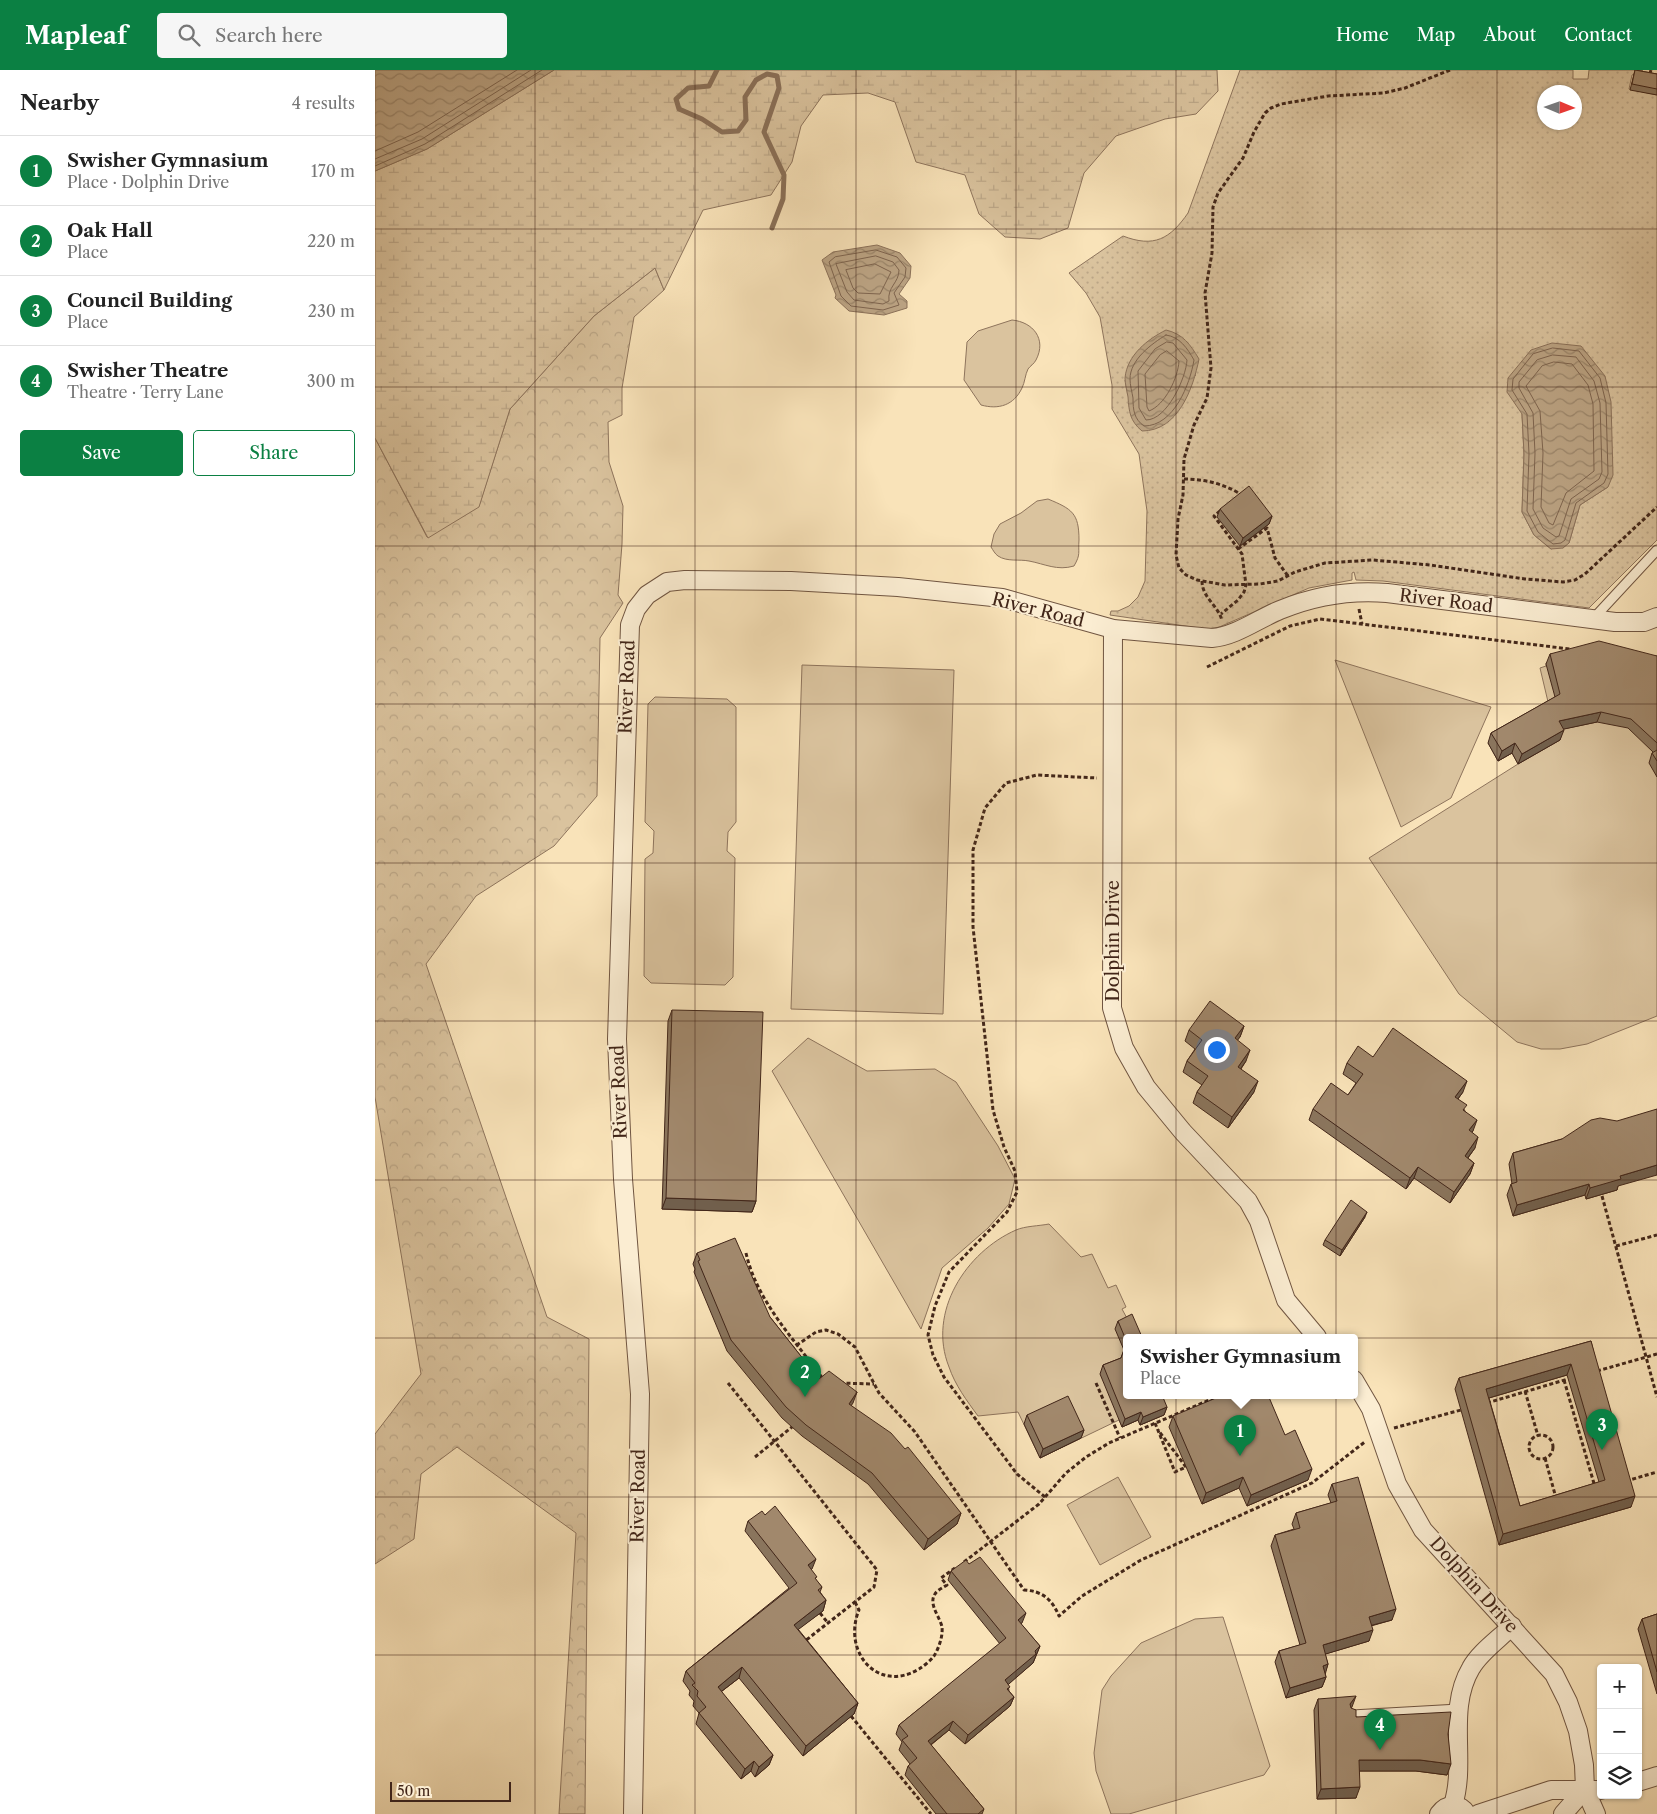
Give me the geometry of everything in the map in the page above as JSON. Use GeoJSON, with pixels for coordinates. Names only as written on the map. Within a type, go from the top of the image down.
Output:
{"type":"FeatureCollection","features":[{"type":"Feature","properties":{"kind":"street","name":"River Road"},"geometry":{"type":"LineString","coordinates":[[633,1814],[640,1394],[638,1343],[623,1179],[617,1039],[630,626],[633,617],[647,595],[667,582],[685,580],[791,581],[898,587],[1002,598],[1113,629],[1196,637],[1223,637],[1281,609],[1336,594],[1355,591],[1387,593],[1615,622],[1644,622],[1657,618]]}},
{"type":"Feature","properties":{"kind":"street","name":"Dolphin Drive"},"geometry":{"type":"LineString","coordinates":[[1113,629],[1112,1008],[1123,1048],[1146,1087],[1183,1132],[1248,1201],[1259,1221],[1286,1300],[1314,1334]]}},
{"type":"Feature","properties":{"kind":"street","name":"Dolphin Drive"},"geometry":{"type":"LineString","coordinates":[[1358,1387],[1371,1409],[1397,1484],[1419,1523],[1554,1674],[1569,1702],[1584,1765],[1593,1789],[1596,1814]]}},
{"type":"Feature","properties":{"kind":"street"},"geometry":{"type":"LineString","coordinates":[[1453,1811],[1458,1785],[1459,1709],[1463,1689],[1471,1667],[1511,1626]]}},
{"type":"Feature","properties":{"kind":"street"},"geometry":{"type":"LineString","coordinates":[[1642,1781],[1657,1776]]}},
{"type":"Feature","properties":{"kind":"street"},"geometry":{"type":"LineString","coordinates":[[1478,1814],[1551,1790],[1593,1789]]}},
{"type":"Feature","properties":{"kind":"street"},"geometry":{"type":"LineString","coordinates":[[1563,1814],[1593,1789]]}},
{"type":"Feature","properties":{"kind":"lane"},"geometry":{"type":"LineString","coordinates":[[1593,619],[1657,550]]}},
{"type":"Feature","properties":{"kind":"lane"},"geometry":{"type":"LineString","coordinates":[[1352,1715],[1459,1709]]}},
{"type":"Feature","properties":{"kind":"path"},"geometry":{"type":"LineString","coordinates":[[1450,70],[1405,88],[1384,93],[1327,96],[1281,104],[1265,113],[1253,132],[1243,158],[1218,192],[1213,207],[1212,253],[1205,293],[1211,368],[1207,398],[1187,444],[1183,495],[1178,519],[1176,555],[1179,568],[1186,576],[1225,585],[1260,584],[1325,563],[1373,560],[1430,565],[1525,579],[1563,582],[1575,580],[1632,532],[1657,507]]}},
{"type":"Feature","properties":{"kind":"path"},"geometry":{"type":"LineString","coordinates":[[1644,75],[1651,71],[1655,76]]}},
{"type":"Feature","properties":{"kind":"path"},"geometry":{"type":"LineString","coordinates":[[1184,479],[1198,479],[1223,486],[1242,495],[1235,500]]}},
{"type":"Feature","properties":{"kind":"path"},"geometry":{"type":"LineString","coordinates":[[1221,614],[1238,600],[1244,592],[1245,584],[1242,554],[1214,516],[1228,505]]}},
{"type":"Feature","properties":{"kind":"path"},"geometry":{"type":"LineString","coordinates":[[1238,549],[1267,528],[1275,558],[1288,576]]}},
{"type":"Feature","properties":{"kind":"path"},"geometry":{"type":"LineString","coordinates":[[1202,581],[1202,589],[1221,614],[1223,624]]}},
{"type":"Feature","properties":{"kind":"path"},"geometry":{"type":"LineString","coordinates":[[1357,601],[1362,624]]}},
{"type":"Feature","properties":{"kind":"path"},"geometry":{"type":"LineString","coordinates":[[1207,667],[1290,626],[1320,619],[1578,650]]}},
{"type":"Feature","properties":{"kind":"path"},"geometry":{"type":"LineString","coordinates":[[1045,1497],[1017,1474],[944,1377],[933,1356],[928,1335],[935,1306],[949,1272],[1007,1212],[1017,1192],[1015,1171],[1004,1147],[993,1110],[973,927],[973,850],[985,808],[1005,783],[1037,775],[1113,779]]}},
{"type":"Feature","properties":{"kind":"path"},"geometry":{"type":"LineString","coordinates":[[1602,1196],[1657,1397]]}},
{"type":"Feature","properties":{"kind":"path"},"geometry":{"type":"LineString","coordinates":[[1616,1246],[1657,1235]]}},
{"type":"Feature","properties":{"kind":"path"},"geometry":{"type":"LineString","coordinates":[[746,1253],[758,1285],[774,1316],[825,1382]]}},
{"type":"Feature","properties":{"kind":"path"},"geometry":{"type":"LineString","coordinates":[[786,1353],[815,1332],[826,1330],[838,1334],[855,1347],[879,1393],[915,1432],[989,1542],[1024,1590],[1034,1591],[1045,1596],[1054,1604],[1059,1616],[1082,1596],[1141,1560],[1312,1484],[1380,1432],[1461,1410]]}},
{"type":"Feature","properties":{"kind":"path"},"geometry":{"type":"LineString","coordinates":[[1593,1372],[1657,1354]]}},
{"type":"Feature","properties":{"kind":"path"},"geometry":{"type":"LineString","coordinates":[[1490,1412],[1485,1403],[1568,1378]]}},
{"type":"Feature","properties":{"kind":"path"},"geometry":{"type":"LineString","coordinates":[[1564,1380],[1596,1490]]}},
{"type":"Feature","properties":{"kind":"path"},"geometry":{"type":"LineString","coordinates":[[728,1383],[877,1570],[874,1586],[799,1646]]}},
{"type":"Feature","properties":{"kind":"path"},"geometry":{"type":"LineString","coordinates":[[835,1383],[875,1384]]}},
{"type":"Feature","properties":{"kind":"path"},"geometry":{"type":"LineString","coordinates":[[1096,1384],[1120,1438]]}},
{"type":"Feature","properties":{"kind":"path"},"geometry":{"type":"LineString","coordinates":[[1525,1392],[1538,1436]]}},
{"type":"Feature","properties":{"kind":"path"},"geometry":{"type":"LineString","coordinates":[[855,1602],[859,1610],[854,1622],[855,1636],[860,1656],[867,1666],[884,1675],[909,1675],[933,1658],[940,1642],[942,1628],[933,1600],[935,1594],[947,1585],[941,1578],[1039,1504],[1066,1473],[1086,1457],[1147,1424],[1155,1423],[1211,1399]]}},
{"type":"Feature","properties":{"kind":"path"},"geometry":{"type":"LineString","coordinates":[[1168,1417],[1171,1426]]}},
{"type":"Feature","properties":{"kind":"path"},"geometry":{"type":"LineString","coordinates":[[1155,1423],[1175,1472],[1186,1467],[1158,1430]]}},
{"type":"Feature","properties":{"kind":"path"},"geometry":{"type":"LineString","coordinates":[[755,1457],[792,1427]]}},
{"type":"Feature","properties":{"kind":"path"},"geometry":{"type":"LineString","coordinates":[[1538,1436],[1545,1436],[1552,1443],[1552,1451],[1545,1458],[1537,1458],[1530,1448],[1531,1440],[1538,1436]]}},
{"type":"Feature","properties":{"kind":"path"},"geometry":{"type":"LineString","coordinates":[[1545,1458],[1557,1501],[1549,1504]]}},
{"type":"Feature","properties":{"kind":"path"},"geometry":{"type":"LineString","coordinates":[[1622,1482],[1657,1472]]}},
{"type":"Feature","properties":{"kind":"path"},"geometry":{"type":"LineString","coordinates":[[1588,1492],[1605,1488]]}},
{"type":"Feature","properties":{"kind":"path"},"geometry":{"type":"LineString","coordinates":[[820,1613],[828,1623]]}},
{"type":"Feature","properties":{"kind":"path"},"geometry":{"type":"LineString","coordinates":[[851,1716],[931,1814]]}},
{"type":"Feature","properties":{"kind":"green space"},"geometry":{"type":"Polygon","coordinates":[[[554,70],[1217,70],[1218,91],[1196,114],[1165,119],[1116,136],[1084,173],[1068,228],[1040,239],[1005,237],[979,214],[965,175],[916,162],[895,102],[868,93],[823,95],[801,126],[792,162],[771,195],[703,210],[664,290],[655,268],[594,316],[510,409],[479,507],[428,538],[375,438],[375,171],[427,149],[554,70]]]}},
{"type":"Feature","properties":{"kind":"green space"},"geometry":{"type":"Polygon","coordinates":[[[1240,70],[1573,70],[1573,79],[1588,79],[1589,70],[1643,70],[1632,75],[1629,89],[1657,95],[1657,540],[1589,608],[1383,581],[1356,580],[1354,572],[1352,573],[1352,580],[1309,588],[1217,628],[1206,629],[1110,615],[1111,611],[1118,611],[1129,606],[1138,597],[1145,581],[1147,511],[1139,454],[1112,409],[1112,385],[1100,317],[1086,293],[1069,273],[1123,236],[1134,240],[1152,241],[1168,235],[1188,213],[1240,70]],[[1196,375],[1125,380],[1128,395],[1196,375]],[[1522,414],[1524,454],[1522,512],[1534,535],[1551,549],[1569,543],[1580,505],[1608,487],[1522,414]]]}},
{"type":"Feature","properties":{"kind":"green space"},"geometry":{"type":"Polygon","coordinates":[[[655,268],[664,290],[634,317],[622,388],[622,415],[608,422],[609,462],[623,506],[618,595],[623,603],[600,638],[597,796],[554,846],[476,896],[426,964],[547,1317],[589,1339],[585,1814],[559,1814],[576,1533],[457,1447],[421,1474],[414,1539],[375,1564],[375,1434],[421,1374],[375,1097],[375,438],[427,537],[479,506],[510,409],[594,316],[655,268]]]}},
{"type":"Feature","properties":{"kind":"green space"},"geometry":{"type":"Polygon","coordinates":[[[1012,320],[1020,321],[1032,328],[1039,339],[1039,352],[1035,361],[1028,369],[1022,388],[1015,399],[1000,406],[981,405],[964,380],[967,342],[978,331],[1012,320]]]}},
{"type":"Feature","properties":{"kind":"green space"},"geometry":{"type":"Polygon","coordinates":[[[1048,499],[1068,509],[1076,518],[1079,531],[1079,553],[1074,566],[1057,567],[1029,561],[1005,559],[997,555],[991,547],[994,534],[1000,524],[1021,513],[1037,501],[1048,499]]]}},
{"type":"Feature","properties":{"kind":"green space"},"geometry":{"type":"Polygon","coordinates":[[[1335,660],[1491,707],[1451,798],[1401,827],[1335,660]]]}},
{"type":"Feature","properties":{"kind":"green space"},"geometry":{"type":"Polygon","coordinates":[[[1546,663],[1657,667],[1657,1016],[1587,1044],[1560,1049],[1541,1049],[1517,1042],[1459,994],[1369,858],[1518,764],[1512,753],[1498,761],[1488,743],[1549,706],[1540,668],[1546,666],[1546,663]]]}},
{"type":"Feature","properties":{"kind":"green space"},"geometry":{"type":"Polygon","coordinates":[[[802,665],[954,670],[943,1014],[791,1009],[802,665]]]}},
{"type":"Feature","properties":{"kind":"green space"},"geometry":{"type":"Polygon","coordinates":[[[655,697],[727,699],[736,707],[736,822],[728,832],[727,851],[735,858],[733,977],[725,985],[651,983],[644,976],[645,859],[653,853],[654,831],[645,822],[648,704],[655,697]]]}},
{"type":"Feature","properties":{"kind":"green space"},"geometry":{"type":"Polygon","coordinates":[[[808,1038],[867,1071],[935,1069],[956,1082],[998,1146],[1015,1179],[1009,1204],[988,1228],[942,1268],[921,1329],[772,1071],[808,1038]]]}},
{"type":"Feature","properties":{"kind":"green space"},"geometry":{"type":"Polygon","coordinates":[[[1049,1224],[1081,1257],[1092,1254],[1108,1288],[1116,1285],[1126,1307],[1122,1309],[1129,1322],[1127,1334],[1123,1334],[1123,1399],[1130,1399],[1152,1420],[1140,1425],[1138,1420],[1122,1427],[1119,1420],[1040,1458],[1018,1412],[978,1416],[952,1374],[944,1346],[943,1325],[947,1305],[967,1269],[981,1253],[998,1240],[1016,1230],[1049,1224]]]}},
{"type":"Feature","properties":{"kind":"green space"},"geometry":{"type":"Polygon","coordinates":[[[1118,1477],[1151,1537],[1100,1565],[1067,1505],[1118,1477]]]}},
{"type":"Feature","properties":{"kind":"green space"},"geometry":{"type":"Polygon","coordinates":[[[1223,1617],[1270,1766],[1264,1775],[1129,1814],[1111,1814],[1096,1771],[1094,1753],[1102,1690],[1111,1676],[1141,1643],[1195,1619],[1223,1617]]]}},
{"type":"Feature","properties":{"kind":"water"},"geometry":{"type":"Polygon","coordinates":[[[375,70],[554,70],[427,149],[375,171],[375,70]]]}},
{"type":"Feature","properties":{"kind":"water"},"geometry":{"type":"Polygon","coordinates":[[[877,245],[900,253],[911,266],[910,278],[899,294],[907,301],[907,308],[884,315],[849,311],[835,298],[836,295],[822,260],[833,252],[877,245]]]}},
{"type":"Feature","properties":{"kind":"water"},"geometry":{"type":"Polygon","coordinates":[[[1166,330],[1182,337],[1199,359],[1193,383],[1182,406],[1165,424],[1155,429],[1142,431],[1135,424],[1130,412],[1125,378],[1130,362],[1139,349],[1152,338],[1166,330]]]}},
{"type":"Feature","properties":{"kind":"water"},"geometry":{"type":"Polygon","coordinates":[[[1552,343],[1581,346],[1605,376],[1611,402],[1613,475],[1608,487],[1580,505],[1569,543],[1563,548],[1551,549],[1534,535],[1522,512],[1524,454],[1522,414],[1507,392],[1508,378],[1531,350],[1552,343]]]}},
{"type":"Feature","properties":{"kind":"building"},"geometry":{"type":"Polygon","coordinates":[[[1635,70],[1657,74],[1657,89],[1632,84],[1635,70]]]}},
{"type":"Feature","properties":{"kind":"building"},"geometry":{"type":"Polygon","coordinates":[[[1249,486],[1272,516],[1243,538],[1220,509],[1249,486]]]}},
{"type":"Feature","properties":{"kind":"building"},"geometry":{"type":"Polygon","coordinates":[[[1599,641],[1657,656],[1657,743],[1631,719],[1601,712],[1559,721],[1564,730],[1522,754],[1515,743],[1502,751],[1491,733],[1560,694],[1550,654],[1599,641]]]}},
{"type":"Feature","properties":{"kind":"building"},"geometry":{"type":"Polygon","coordinates":[[[1657,750],[1657,761],[1652,753],[1657,750]]]}},
{"type":"Feature","properties":{"kind":"building"},"geometry":{"type":"Polygon","coordinates":[[[1210,1001],[1244,1026],[1235,1038],[1250,1050],[1238,1067],[1258,1081],[1232,1117],[1197,1092],[1208,1076],[1187,1061],[1202,1040],[1189,1030],[1210,1001]]]}},
{"type":"Feature","properties":{"kind":"building"},"geometry":{"type":"Polygon","coordinates":[[[672,1010],[763,1012],[756,1201],[666,1198],[672,1010]]]}},
{"type":"Feature","properties":{"kind":"building"},"geometry":{"type":"Polygon","coordinates":[[[1393,1028],[1467,1081],[1455,1097],[1467,1105],[1463,1110],[1477,1120],[1469,1130],[1478,1137],[1465,1156],[1474,1163],[1454,1192],[1418,1167],[1410,1178],[1313,1109],[1331,1083],[1348,1095],[1363,1074],[1347,1063],[1358,1046],[1373,1057],[1393,1028]]]}},
{"type":"Feature","properties":{"kind":"building"},"geometry":{"type":"Polygon","coordinates":[[[1657,1109],[1657,1165],[1620,1176],[1621,1179],[1590,1188],[1589,1184],[1517,1205],[1511,1184],[1517,1182],[1513,1153],[1562,1139],[1591,1120],[1600,1118],[1617,1121],[1657,1109]]]}},
{"type":"Feature","properties":{"kind":"building"},"geometry":{"type":"Polygon","coordinates":[[[1351,1200],[1367,1212],[1342,1250],[1325,1240],[1351,1200]]]}},
{"type":"Feature","properties":{"kind":"building"},"geometry":{"type":"Polygon","coordinates":[[[735,1238],[770,1317],[819,1379],[829,1371],[857,1392],[849,1404],[891,1433],[905,1449],[908,1447],[961,1513],[928,1539],[872,1473],[806,1425],[786,1407],[731,1340],[698,1261],[700,1260],[697,1253],[735,1238]]]}},
{"type":"Feature","properties":{"kind":"building"},"geometry":{"type":"Polygon","coordinates":[[[1132,1314],[1141,1334],[1123,1334],[1118,1321],[1132,1314]]]}},
{"type":"Feature","properties":{"kind":"building"},"geometry":{"type":"Polygon","coordinates":[[[1591,1341],[1635,1496],[1503,1534],[1459,1378],[1591,1341]],[[1571,1364],[1486,1389],[1520,1506],[1605,1480],[1571,1364]]]}},
{"type":"Feature","properties":{"kind":"building"},"geometry":{"type":"Polygon","coordinates":[[[1123,1352],[1123,1399],[1164,1399],[1167,1407],[1143,1417],[1141,1412],[1125,1419],[1103,1365],[1121,1358],[1123,1352]]]}},
{"type":"Feature","properties":{"kind":"building"},"geometry":{"type":"Polygon","coordinates":[[[1068,1396],[1084,1430],[1043,1449],[1027,1415],[1068,1396]]]}},
{"type":"Feature","properties":{"kind":"building"},"geometry":{"type":"Polygon","coordinates":[[[1213,1399],[1270,1399],[1285,1435],[1295,1430],[1312,1469],[1251,1495],[1243,1477],[1206,1493],[1173,1416],[1213,1399]]]}},
{"type":"Feature","properties":{"kind":"building"},"geometry":{"type":"Polygon","coordinates":[[[1358,1477],[1396,1609],[1369,1617],[1373,1630],[1323,1645],[1328,1664],[1323,1666],[1326,1677],[1290,1688],[1279,1651],[1306,1643],[1275,1535],[1300,1528],[1296,1513],[1337,1501],[1332,1484],[1358,1477]]]}},
{"type":"Feature","properties":{"kind":"building"},"geometry":{"type":"Polygon","coordinates":[[[775,1506],[816,1559],[808,1565],[822,1587],[818,1590],[826,1600],[794,1625],[858,1703],[806,1746],[742,1667],[718,1687],[773,1755],[759,1767],[754,1761],[745,1769],[699,1713],[706,1707],[697,1696],[698,1691],[692,1685],[695,1683],[686,1671],[797,1583],[748,1521],[762,1511],[765,1515],[775,1506]]]}},
{"type":"Feature","properties":{"kind":"building"},"geometry":{"type":"Polygon","coordinates":[[[980,1557],[1026,1613],[1018,1620],[1040,1646],[1035,1651],[1036,1654],[1005,1680],[1010,1687],[1007,1689],[1014,1697],[968,1735],[953,1721],[928,1741],[984,1809],[978,1814],[947,1814],[908,1766],[917,1758],[902,1740],[908,1736],[899,1725],[1006,1638],[951,1571],[966,1560],[969,1564],[980,1557]]]}},
{"type":"Feature","properties":{"kind":"building"},"geometry":{"type":"Polygon","coordinates":[[[1657,1614],[1657,1672],[1642,1619],[1657,1614]]]}},
{"type":"Feature","properties":{"kind":"building"},"geometry":{"type":"Polygon","coordinates":[[[1356,1696],[1350,1704],[1351,1708],[1356,1710],[1356,1717],[1451,1712],[1448,1734],[1451,1764],[1420,1760],[1359,1760],[1360,1787],[1321,1789],[1318,1699],[1356,1696]]]}},
{"type":"Feature","properties":{"kind":"waterway"},"geometry":{"type":"LineString","coordinates":[[717,70],[709,86],[688,88],[676,99],[679,109],[702,119],[722,132],[738,131],[746,120],[745,97],[756,80],[767,74],[777,76],[779,88],[764,132],[784,175],[783,199],[772,228]]}},
{"type":"Feature","properties":{"kind":"place","name":"Oak Hall"},"geometry":{"type":"Point","coordinates":[805,1397]}},
{"type":"Feature","properties":{"kind":"place","name":"Council Building"},"geometry":{"type":"Point","coordinates":[1602,1450]}},
{"type":"Feature","properties":{"kind":"place","name":"Swisher Gymnasium"},"geometry":{"type":"Point","coordinates":[1240,1456]}},
{"type":"Feature","properties":{"kind":"place","name":"Swisher Theatre"},"geometry":{"type":"Point","coordinates":[1380,1750]}}]}
